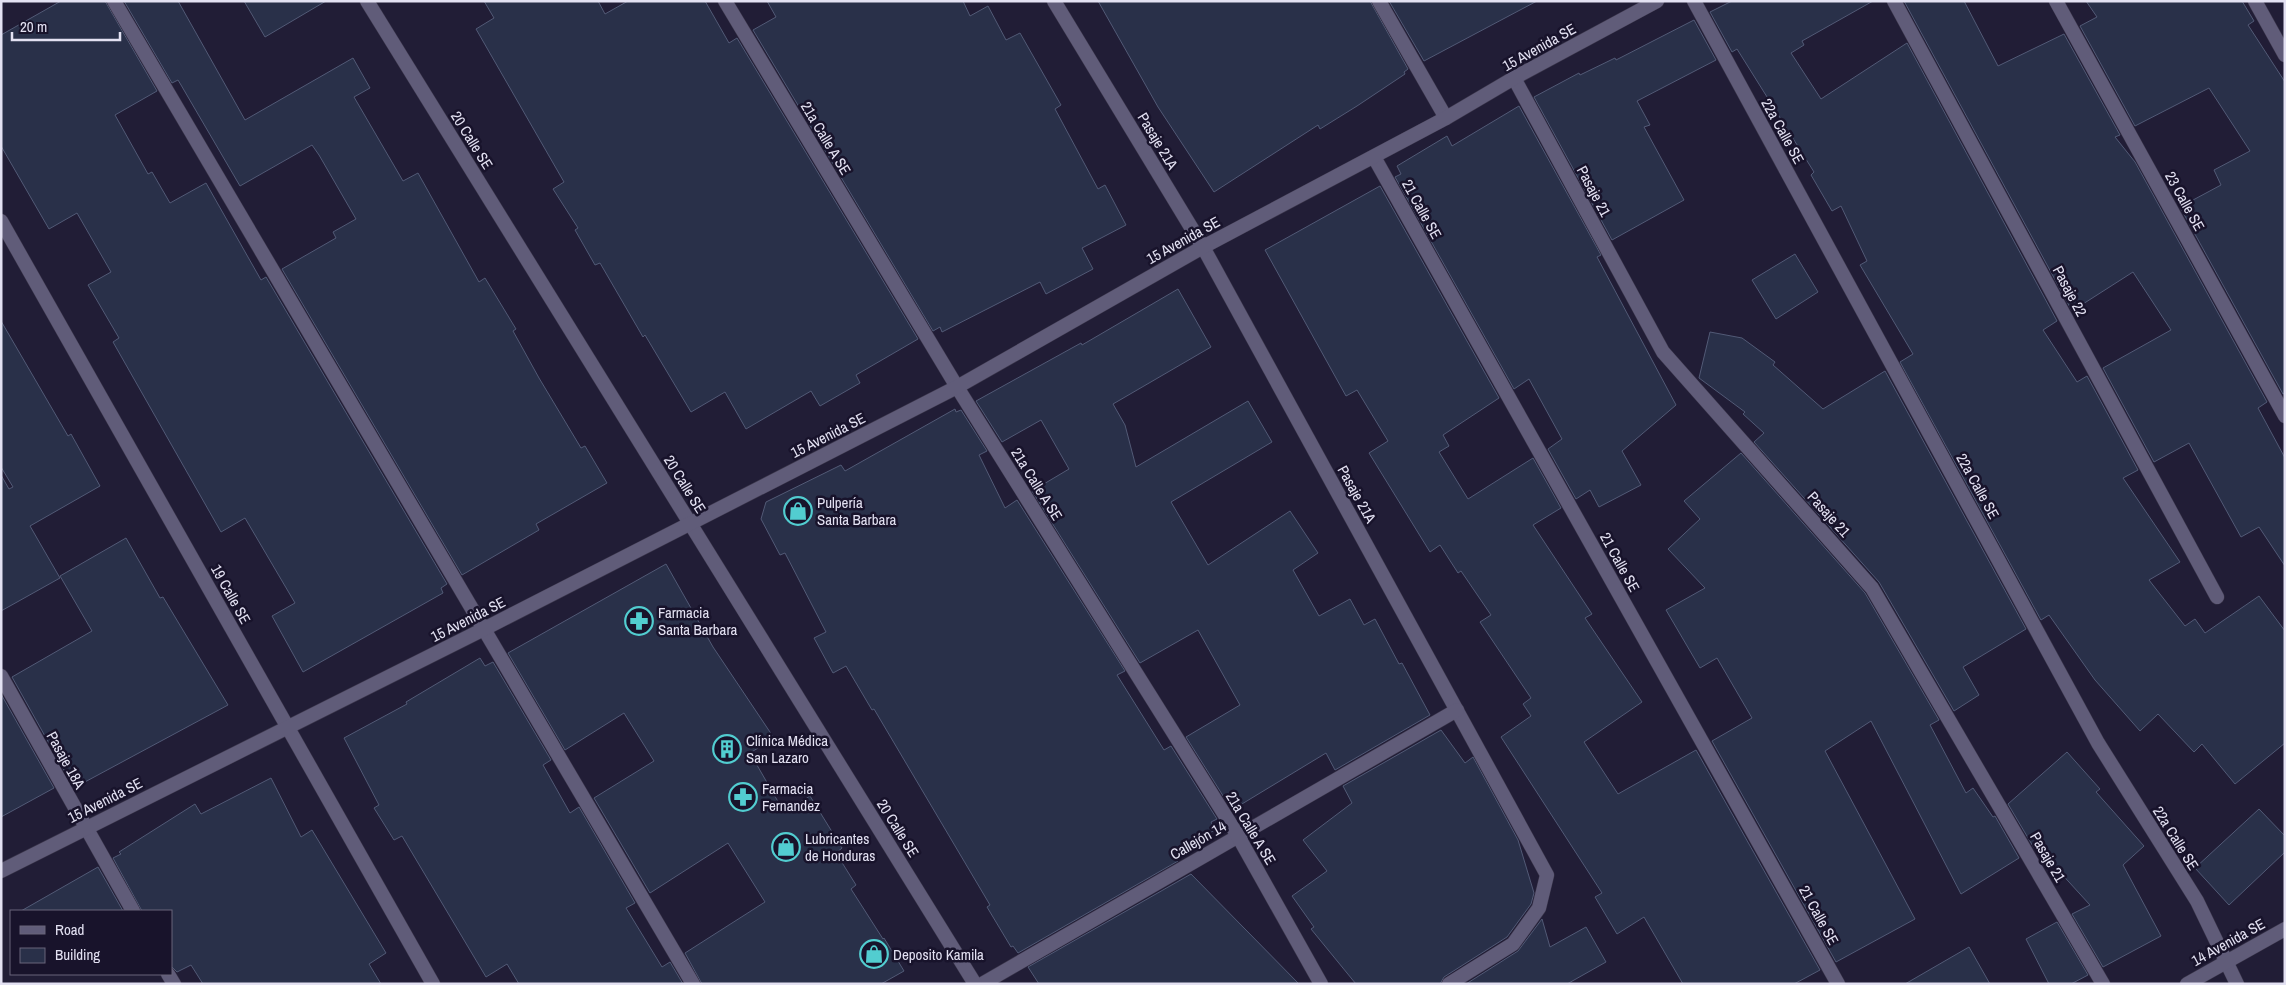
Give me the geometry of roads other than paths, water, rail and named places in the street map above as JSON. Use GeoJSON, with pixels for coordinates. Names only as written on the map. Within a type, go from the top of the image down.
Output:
{"type":"FeatureCollection","features":[{"type":"Feature","properties":{"kind":"street"},"geometry":{"type":"LineString","coordinates":[[114,1],[693,984]]}},
{"type":"Feature","properties":{"kind":"street","name":"20 Calle SE"},"geometry":{"type":"LineString","coordinates":[[367,1],[975,984]]}},
{"type":"Feature","properties":{"kind":"street","name":"21a Calle A SE"},"geometry":{"type":"LineString","coordinates":[[725,1],[957,387],[1238,836],[1321,984]]}},
{"type":"Feature","properties":{"kind":"street","name":"Pasaje 21A"},"geometry":{"type":"LineString","coordinates":[[1054,1],[1203,247],[1547,875],[1539,908],[1513,944],[1450,984]]}},
{"type":"Feature","properties":{"kind":"street"},"geometry":{"type":"LineString","coordinates":[[1379,1],[1446,118]]}},
{"type":"Feature","properties":{"kind":"street","name":"15 Avenida SE"},"geometry":{"type":"LineString","coordinates":[[1,872],[85,828],[484,629],[957,387],[1203,247],[1446,118],[1514,78],[1656,1]]}},
{"type":"Feature","properties":{"kind":"street","name":"22a Calle SE"},"geometry":{"type":"LineString","coordinates":[[1694,1],[2098,743],[2196,901],[2237,984]]}},
{"type":"Feature","properties":{"kind":"street","name":"Pasaje 22"},"geometry":{"type":"LineString","coordinates":[[1894,1],[2217,597]]}},
{"type":"Feature","properties":{"kind":"street","name":"23 Calle SE"},"geometry":{"type":"LineString","coordinates":[[2056,1],[2285,416]]}},
{"type":"Feature","properties":{"kind":"street"},"geometry":{"type":"LineString","coordinates":[[2255,1],[2285,55]]}},
{"type":"Feature","properties":{"kind":"street","name":"Pasaje 21"},"geometry":{"type":"LineString","coordinates":[[1514,78],[1663,352],[1872,588],[2103,984]]}},
{"type":"Feature","properties":{"kind":"street","name":"21 Calle SE"},"geometry":{"type":"LineString","coordinates":[[1374,157],[1838,984]]}},
{"type":"Feature","properties":{"kind":"street","name":"19 Calle SE"},"geometry":{"type":"LineString","coordinates":[[1,221],[433,984]]}},
{"type":"Feature","properties":{"kind":"street","name":"Pasaje 18A"},"geometry":{"type":"LineString","coordinates":[[1,676],[132,910]]}},
{"type":"Feature","properties":{"kind":"street","name":"Callejón 14"},"geometry":{"type":"LineString","coordinates":[[982,984],[1457,710]]}},
{"type":"Feature","properties":{"kind":"street","name":"14 Avenida SE"},"geometry":{"type":"LineString","coordinates":[[2187,984],[2285,929]]}},
{"type":"Feature","properties":{"kind":"place","name":"Pulpería Santa Barbara"},"geometry":{"type":"Point","coordinates":[798,511]}},
{"type":"Feature","properties":{"kind":"place","name":"Farmacia Santa Barbara"},"geometry":{"type":"Point","coordinates":[639,621]}},
{"type":"Feature","properties":{"kind":"place","name":"Clínica Médica San Lazaro"},"geometry":{"type":"Point","coordinates":[727,749]}},
{"type":"Feature","properties":{"kind":"place","name":"Farmacia Fernandez"},"geometry":{"type":"Point","coordinates":[743,797]}},
{"type":"Feature","properties":{"kind":"place","name":"Lubricantes de Honduras"},"geometry":{"type":"Point","coordinates":[786,847]}},
{"type":"Feature","properties":{"kind":"place","name":"Deposito Kamila"},"geometry":{"type":"Point","coordinates":[874,954]}}]}
